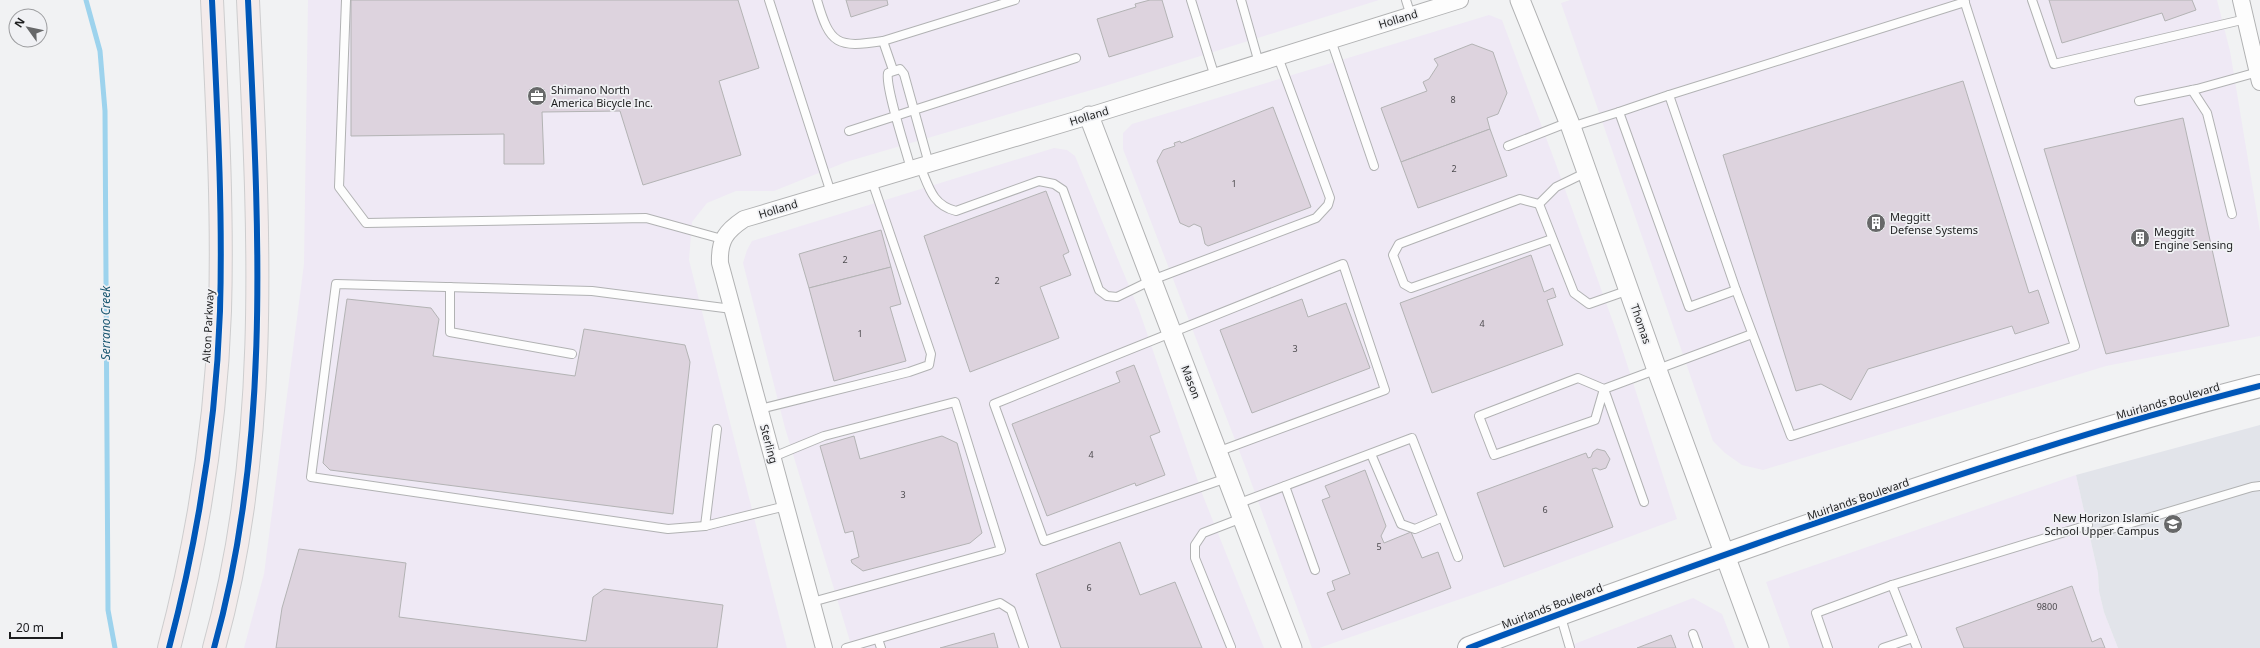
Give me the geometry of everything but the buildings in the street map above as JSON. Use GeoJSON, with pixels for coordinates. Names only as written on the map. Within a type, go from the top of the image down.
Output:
{"type":"FeatureCollection","features":[{"type":"Feature","properties":{"kind":"main road","name":"Alton Parkway"},"geometry":{"type":"LineString","coordinates":[[168,643],[201,503],[213,396],[220,312],[221,218],[212,0]]}},
{"type":"Feature","properties":{"kind":"main road"},"geometry":{"type":"LineString","coordinates":[[214,648],[234,566],[242,511],[256,361],[258,237],[248,0]]}},
{"type":"Feature","properties":{"kind":"main road","name":"Muirlands Boulevard"},"geometry":{"type":"LineString","coordinates":[[1469,648],[1560,613],[2011,458],[2179,406],[2260,386]]}},
{"type":"Feature","properties":{"kind":"street","name":"Holland"},"geometry":{"type":"LineString","coordinates":[[722,239],[730,229],[744,219],[1089,116],[1460,0]]}},
{"type":"Feature","properties":{"kind":"street","name":"Thomas"},"geometry":{"type":"LineString","coordinates":[[1520,0],[1570,125],[1657,370],[1760,648]]}},
{"type":"Feature","properties":{"kind":"street"},"geometry":{"type":"LineString","coordinates":[[2241,0],[2259,77]]}},
{"type":"Feature","properties":{"kind":"street","name":"Mason"},"geometry":{"type":"LineString","coordinates":[[1089,116],[1292,648]]}},
{"type":"Feature","properties":{"kind":"street","name":"Sterling"},"geometry":{"type":"LineString","coordinates":[[722,239],[719,251],[720,263],[824,648]]}},
{"type":"Feature","properties":{"kind":"lane"},"geometry":{"type":"LineString","coordinates":[[346,0],[339,188],[366,224],[646,218],[722,239]]}},
{"type":"Feature","properties":{"kind":"lane"},"geometry":{"type":"LineString","coordinates":[[769,0],[831,193]]}},
{"type":"Feature","properties":{"kind":"lane"},"geometry":{"type":"LineString","coordinates":[[816,0],[824,26],[836,41],[853,45],[883,41],[1015,0]]}},
{"type":"Feature","properties":{"kind":"lane"},"geometry":{"type":"LineString","coordinates":[[1191,0],[1215,77]]}},
{"type":"Feature","properties":{"kind":"lane"},"geometry":{"type":"LineString","coordinates":[[1241,0],[1259,63]]}},
{"type":"Feature","properties":{"kind":"lane"},"geometry":{"type":"LineString","coordinates":[[1406,0],[1410,16]]}},
{"type":"Feature","properties":{"kind":"lane"},"geometry":{"type":"LineString","coordinates":[[2032,0],[2054,64],[2246,19]]}},
{"type":"Feature","properties":{"kind":"lane"},"geometry":{"type":"LineString","coordinates":[[1508,146],[1570,125],[1619,112],[1669,95],[1965,1],[2075,346],[1791,436],[1736,290],[1669,95]]}},
{"type":"Feature","properties":{"kind":"lane"},"geometry":{"type":"LineString","coordinates":[[1331,40],[1374,166]]}},
{"type":"Feature","properties":{"kind":"lane"},"geometry":{"type":"LineString","coordinates":[[883,41],[893,70]]}},
{"type":"Feature","properties":{"kind":"lane"},"geometry":{"type":"LineString","coordinates":[[920,166],[914,110],[904,74],[900,69],[893,70],[888,73],[887,80],[897,116],[936,202],[944,208],[956,211],[1039,181],[1054,184],[1063,190],[1099,290],[1107,296],[1117,297],[1152,280],[1316,218],[1328,205],[1330,198],[1278,57]]}},
{"type":"Feature","properties":{"kind":"lane"},"geometry":{"type":"LineString","coordinates":[[849,131],[1076,58]]}},
{"type":"Feature","properties":{"kind":"lane"},"geometry":{"type":"LineString","coordinates":[[2139,101],[2259,77]]}},
{"type":"Feature","properties":{"kind":"lane"},"geometry":{"type":"LineString","coordinates":[[2192,90],[2207,113],[2232,214]]}},
{"type":"Feature","properties":{"kind":"lane"},"geometry":{"type":"LineString","coordinates":[[1619,112],[1689,307],[1736,290]]}},
{"type":"Feature","properties":{"kind":"lane"},"geometry":{"type":"LineString","coordinates":[[1539,204],[1556,188],[1587,172]]}},
{"type":"Feature","properties":{"kind":"lane"},"geometry":{"type":"LineString","coordinates":[[760,409],[909,372],[929,365],[931,354],[872,181]]}},
{"type":"Feature","properties":{"kind":"lane"},"geometry":{"type":"LineString","coordinates":[[1539,204],[1520,200],[1399,244],[1393,255],[1404,284],[1411,288],[1552,239]]}},
{"type":"Feature","properties":{"kind":"lane"},"geometry":{"type":"LineString","coordinates":[[1539,204],[1574,293],[1589,304],[1629,290]]}},
{"type":"Feature","properties":{"kind":"lane"},"geometry":{"type":"LineString","coordinates":[[1217,452],[1385,390],[1344,264],[994,404],[1044,542],[1227,478]]}},
{"type":"Feature","properties":{"kind":"lane"},"geometry":{"type":"LineString","coordinates":[[732,309],[592,291],[336,284],[311,477],[668,529],[705,526],[786,506]]}},
{"type":"Feature","properties":{"kind":"lane"},"geometry":{"type":"LineString","coordinates":[[450,287],[450,332],[572,354]]}},
{"type":"Feature","properties":{"kind":"lane"},"geometry":{"type":"LineString","coordinates":[[1604,389],[1594,420],[1494,456],[1480,416],[1578,378],[1604,389],[1752,334]]}},
{"type":"Feature","properties":{"kind":"lane"},"geometry":{"type":"LineString","coordinates":[[1604,389],[1644,502]]}},
{"type":"Feature","properties":{"kind":"lane"},"geometry":{"type":"LineString","coordinates":[[773,457],[824,436],[955,402],[1002,550],[812,602]]}},
{"type":"Feature","properties":{"kind":"lane"},"geometry":{"type":"LineString","coordinates":[[705,526],[718,429]]}},
{"type":"Feature","properties":{"kind":"lane"},"geometry":{"type":"LineString","coordinates":[[1230,647],[1195,558],[1195,545],[1203,533],[1285,486],[1412,438],[1458,558]]}},
{"type":"Feature","properties":{"kind":"lane"},"geometry":{"type":"LineString","coordinates":[[1371,454],[1401,524],[1415,529],[1442,518]]}},
{"type":"Feature","properties":{"kind":"lane"},"geometry":{"type":"LineString","coordinates":[[1285,486],[1315,570]]}},
{"type":"Feature","properties":{"kind":"lane"},"geometry":{"type":"LineString","coordinates":[[2098,533],[2252,487],[2260,486]]}},
{"type":"Feature","properties":{"kind":"lane"},"geometry":{"type":"LineString","coordinates":[[1828,648],[1816,613],[1892,585],[2088,525]]}},
{"type":"Feature","properties":{"kind":"lane"},"geometry":{"type":"LineString","coordinates":[[1892,585],[1917,648]]}},
{"type":"Feature","properties":{"kind":"lane"},"geometry":{"type":"LineString","coordinates":[[846,648],[1000,603],[1011,610],[1024,648]]}},
{"type":"Feature","properties":{"kind":"lane"},"geometry":{"type":"LineString","coordinates":[[1560,613],[1570,648]]}},
{"type":"Feature","properties":{"kind":"lane"},"geometry":{"type":"LineString","coordinates":[[1693,634],[1698,648]]}},
{"type":"Feature","properties":{"kind":"lane"},"geometry":{"type":"LineString","coordinates":[[1883,648],[1913,638]]}},
{"type":"Feature","properties":{"kind":"lane"},"geometry":{"type":"LineString","coordinates":[[878,639],[880,648]]}},
{"type":"Feature","properties":{"kind":"shaded area"},"geometry":{"type":"Polygon","coordinates":[[[308,0],[1379,0],[1105,86],[846,162],[774,191],[736,191],[707,203],[692,222],[689,260],[787,648],[244,648],[264,574],[304,264],[308,0]]]}},
{"type":"Feature","properties":{"kind":"shaded area"},"geometry":{"type":"Polygon","coordinates":[[[1570,0],[2217,0],[2230,51],[2260,232],[2260,336],[2106,366],[1763,470],[1742,465],[1725,453],[1713,441],[1561,3],[1570,0]]]}},
{"type":"Feature","properties":{"kind":"shaded area"},"geometry":{"type":"Polygon","coordinates":[[[1489,15],[1502,20],[1554,159],[1617,333],[1677,519],[1495,587],[1319,648],[1312,648],[1247,471],[1123,149],[1123,133],[1132,124],[1489,15]]]}},
{"type":"Feature","properties":{"kind":"shaded area"},"geometry":{"type":"Polygon","coordinates":[[[1054,148],[1067,150],[1075,156],[1139,310],[1203,496],[1264,648],[852,648],[785,428],[743,263],[747,250],[752,241],[1054,148]]]}},
{"type":"Feature","properties":{"kind":"shaded area","name":"New Horizon Islamic School Upper Campus"},"geometry":{"type":"Polygon","coordinates":[[[2260,425],[2260,648],[2118,648],[2104,612],[2099,591],[2098,573],[2076,475],[2260,425]]]}},
{"type":"Feature","properties":{"kind":"shaded area"},"geometry":{"type":"Polygon","coordinates":[[[2076,475],[2098,573],[2099,591],[2104,612],[2118,648],[1790,648],[1766,582],[2076,475]]]}},
{"type":"Feature","properties":{"kind":"shaded area"},"geometry":{"type":"Polygon","coordinates":[[[1693,598],[1722,614],[1735,648],[1564,648],[1693,598]]]}},
{"type":"Feature","properties":{"kind":"waterway","name":"Serrano Creek"},"geometry":{"type":"LineString","coordinates":[[86,0],[100,51],[105,111],[108,610],[115,648]]}},
{"type":"Feature","properties":{"kind":"cycle path"},"geometry":{"type":"LineString","coordinates":[[169,648],[189,565],[197,523],[210,439],[218,354],[221,234],[218,117],[212,0]]}},
{"type":"Feature","properties":{"kind":"cycle path"},"geometry":{"type":"LineString","coordinates":[[214,648],[233,568],[246,488],[253,407],[257,326],[257,244],[248,0]]}},
{"type":"Feature","properties":{"kind":"cycle path"},"geometry":{"type":"LineString","coordinates":[[1469,648],[1587,604],[1784,534],[1961,474],[2140,419],[2260,386]]}},
{"type":"Feature","properties":{"kind":"place","name":"Shimano North America Bicycle Inc."},"geometry":{"type":"Point","coordinates":[537,96]}},
{"type":"Feature","properties":{"kind":"place","name":"Meggitt Defense Systems"},"geometry":{"type":"Point","coordinates":[1876,223]}},
{"type":"Feature","properties":{"kind":"place","name":"Meggitt Engine Sensing"},"geometry":{"type":"Point","coordinates":[2140,238]}},
{"type":"Feature","properties":{"kind":"place","name":"New Horizon Islamic School Upper Campus"},"geometry":{"type":"Point","coordinates":[2173,524]}}]}
